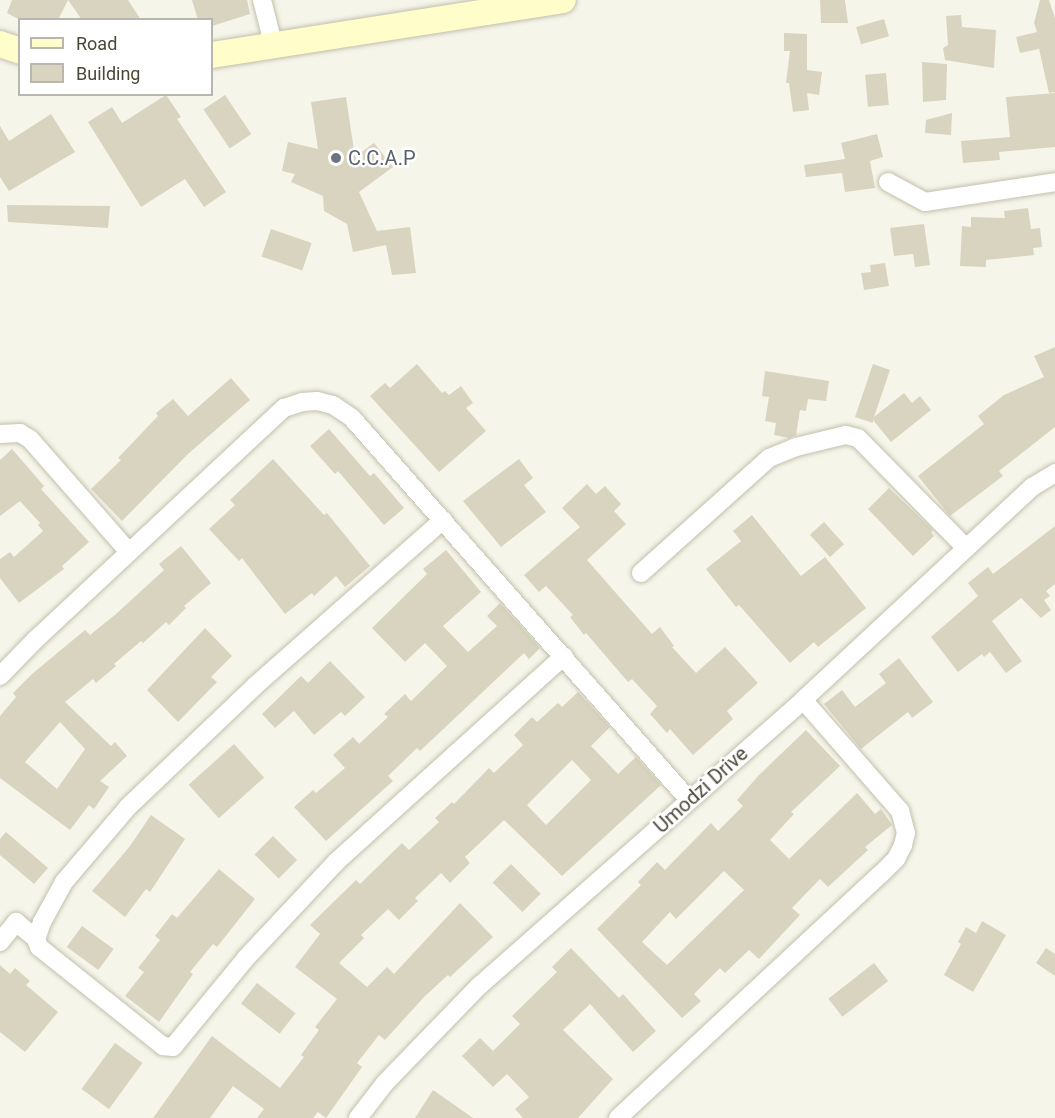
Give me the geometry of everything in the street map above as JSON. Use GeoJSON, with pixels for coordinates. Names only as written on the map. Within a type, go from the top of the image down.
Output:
{"type":"FeatureCollection","features":[{"type":"Feature","properties":{"kind":"street"},"geometry":{"type":"LineString","coordinates":[[262,0],[274,47]]}},
{"type":"Feature","properties":{"kind":"street"},"geometry":{"type":"LineString","coordinates":[[213,55],[562,0]]}},
{"type":"Feature","properties":{"kind":"street"},"geometry":{"type":"LineString","coordinates":[[0,44],[18,50]]}},
{"type":"Feature","properties":{"kind":"street"},"geometry":{"type":"LineString","coordinates":[[888,182],[925,202],[1055,182]]}},
{"type":"Feature","properties":{"kind":"street"},"geometry":{"type":"LineString","coordinates":[[0,676],[284,408],[302,402],[318,401],[333,405],[352,418],[690,800]]}},
{"type":"Feature","properties":{"kind":"street"},"geometry":{"type":"LineString","coordinates":[[0,434],[20,433],[30,439],[129,552]]}},
{"type":"Feature","properties":{"kind":"street"},"geometry":{"type":"LineString","coordinates":[[641,573],[769,458],[796,447],[846,435],[858,438],[966,548]]}},
{"type":"Feature","properties":{"kind":"street","name":"Umodzi Drive"},"geometry":{"type":"LineString","coordinates":[[358,1118],[385,1083],[478,987],[803,700],[1032,488],[1055,473]]}},
{"type":"Feature","properties":{"kind":"street"},"geometry":{"type":"LineString","coordinates":[[36,939],[42,922],[64,882],[128,807],[255,686],[443,520]]}},
{"type":"Feature","properties":{"kind":"street"},"geometry":{"type":"LineString","coordinates":[[0,942],[16,922],[36,939],[39,947],[164,1046],[173,1047],[246,958],[336,862],[564,656]]}},
{"type":"Feature","properties":{"kind":"street"},"geometry":{"type":"LineString","coordinates":[[618,1118],[881,874],[896,859],[903,845],[906,833],[900,811],[803,700]]}},
{"type":"Feature","properties":{"kind":"building"},"geometry":{"type":"Polygon","coordinates":[[[12,0],[68,0],[59,18],[18,19],[7,13],[12,0]]]}},
{"type":"Feature","properties":{"kind":"building"},"geometry":{"type":"Polygon","coordinates":[[[68,0],[128,0],[140,18],[81,18],[68,0]]]}},
{"type":"Feature","properties":{"kind":"building"},"geometry":{"type":"Polygon","coordinates":[[[192,0],[247,0],[250,14],[213,26],[213,18],[197,18],[192,0]]]}},
{"type":"Feature","properties":{"kind":"building"},"geometry":{"type":"Polygon","coordinates":[[[820,0],[845,0],[848,23],[821,23],[820,0]]]}},
{"type":"Feature","properties":{"kind":"building"},"geometry":{"type":"Polygon","coordinates":[[[1040,0],[1049,0],[1055,18],[1055,92],[1049,93],[1039,49],[1020,53],[1016,37],[1037,32],[1034,23],[1040,0]]]}},
{"type":"Feature","properties":{"kind":"building"},"geometry":{"type":"Polygon","coordinates":[[[961,15],[962,27],[996,30],[994,68],[945,60],[943,48],[948,45],[946,16],[961,15]]]}},
{"type":"Feature","properties":{"kind":"building"},"geometry":{"type":"Polygon","coordinates":[[[884,19],[889,36],[861,44],[856,27],[884,19]]]}},
{"type":"Feature","properties":{"kind":"building"},"geometry":{"type":"Polygon","coordinates":[[[784,33],[807,34],[807,70],[822,72],[819,95],[807,93],[809,110],[793,112],[789,83],[786,83],[790,51],[784,51],[784,33]]]}},
{"type":"Feature","properties":{"kind":"building"},"geometry":{"type":"Polygon","coordinates":[[[922,62],[947,64],[946,100],[923,102],[922,62]]]}},
{"type":"Feature","properties":{"kind":"building"},"geometry":{"type":"Polygon","coordinates":[[[886,73],[889,105],[868,107],[865,75],[886,73]]]}},
{"type":"Feature","properties":{"kind":"building"},"geometry":{"type":"Polygon","coordinates":[[[1055,93],[1055,147],[999,152],[1000,160],[963,163],[961,141],[1010,137],[1006,97],[1055,93]]]}},
{"type":"Feature","properties":{"kind":"building"},"geometry":{"type":"Polygon","coordinates":[[[225,95],[251,134],[230,149],[203,110],[225,95]]]}},
{"type":"Feature","properties":{"kind":"building"},"geometry":{"type":"Polygon","coordinates":[[[167,96],[181,117],[177,119],[226,192],[204,207],[185,179],[141,207],[88,122],[112,107],[122,123],[167,96]]]}},
{"type":"Feature","properties":{"kind":"building"},"geometry":{"type":"Polygon","coordinates":[[[346,97],[355,157],[374,143],[393,167],[359,192],[377,231],[410,227],[416,273],[392,275],[386,245],[353,252],[347,224],[324,211],[323,196],[291,182],[295,174],[282,171],[288,142],[318,149],[311,102],[346,97]]]}},
{"type":"Feature","properties":{"kind":"building"},"geometry":{"type":"Polygon","coordinates":[[[952,113],[951,135],[925,133],[926,120],[952,113]]]}},
{"type":"Feature","properties":{"kind":"building"},"geometry":{"type":"Polygon","coordinates":[[[51,114],[75,152],[9,191],[0,177],[0,126],[9,141],[51,114]]]}},
{"type":"Feature","properties":{"kind":"building"},"geometry":{"type":"Polygon","coordinates":[[[877,134],[883,157],[870,161],[875,188],[845,192],[842,173],[806,177],[804,165],[845,159],[841,143],[877,134]]]}},
{"type":"Feature","properties":{"kind":"building"},"geometry":{"type":"Polygon","coordinates":[[[7,205],[110,206],[108,228],[8,222],[7,205]]]}},
{"type":"Feature","properties":{"kind":"building"},"geometry":{"type":"Polygon","coordinates":[[[1028,208],[1031,229],[1040,228],[1042,247],[1033,248],[1034,255],[986,260],[986,267],[960,266],[962,226],[971,227],[971,217],[1005,218],[1004,211],[1028,208]]]}},
{"type":"Feature","properties":{"kind":"building"},"geometry":{"type":"Polygon","coordinates":[[[924,224],[930,265],[915,267],[913,254],[894,256],[890,228],[924,224]]]}},
{"type":"Feature","properties":{"kind":"building"},"geometry":{"type":"Polygon","coordinates":[[[271,229],[312,243],[302,270],[262,256],[271,229]]]}},
{"type":"Feature","properties":{"kind":"building"},"geometry":{"type":"Polygon","coordinates":[[[885,263],[889,286],[864,290],[861,273],[871,272],[870,265],[885,263]]]}},
{"type":"Feature","properties":{"kind":"building"},"geometry":{"type":"Polygon","coordinates":[[[1055,347],[1055,427],[999,471],[1003,476],[950,516],[918,476],[984,424],[978,416],[1004,395],[1044,377],[1034,356],[1055,347]]]}},
{"type":"Feature","properties":{"kind":"building"},"geometry":{"type":"Polygon","coordinates":[[[417,364],[442,393],[445,391],[449,395],[461,386],[473,403],[466,408],[486,431],[439,472],[370,396],[385,383],[390,388],[417,364]]]}},
{"type":"Feature","properties":{"kind":"building"},"geometry":{"type":"Polygon","coordinates":[[[873,364],[890,370],[874,417],[904,393],[912,403],[920,396],[931,410],[891,442],[873,420],[873,423],[855,417],[873,364]]]}},
{"type":"Feature","properties":{"kind":"building"},"geometry":{"type":"Polygon","coordinates":[[[765,371],[829,381],[826,401],[808,399],[806,411],[800,410],[796,435],[789,438],[774,435],[776,423],[765,421],[769,397],[762,396],[765,371]]]}},
{"type":"Feature","properties":{"kind":"building"},"geometry":{"type":"Polygon","coordinates":[[[231,378],[250,400],[188,454],[122,521],[91,489],[121,460],[118,458],[158,416],[156,413],[173,399],[188,416],[231,378]]]}},
{"type":"Feature","properties":{"kind":"building"},"geometry":{"type":"Polygon","coordinates":[[[329,429],[370,476],[374,473],[404,508],[384,525],[338,471],[335,474],[310,446],[329,429]]]}},
{"type":"Feature","properties":{"kind":"building"},"geometry":{"type":"Polygon","coordinates":[[[12,449],[44,486],[41,489],[89,542],[62,566],[64,569],[19,603],[0,578],[0,559],[10,552],[14,557],[43,531],[38,525],[40,523],[20,501],[0,516],[0,460],[12,449]]]}},
{"type":"Feature","properties":{"kind":"building"},"geometry":{"type":"Polygon","coordinates":[[[273,459],[324,515],[327,513],[370,566],[345,587],[336,576],[314,596],[312,593],[285,614],[242,558],[239,561],[209,529],[235,505],[230,500],[273,459]]]}},
{"type":"Feature","properties":{"kind":"building"},"geometry":{"type":"Polygon","coordinates":[[[519,459],[533,478],[524,485],[546,512],[501,547],[463,501],[519,459]]]}},
{"type":"Feature","properties":{"kind":"building"},"geometry":{"type":"Polygon","coordinates":[[[587,484],[596,494],[605,486],[621,504],[614,511],[626,524],[587,560],[652,634],[660,627],[674,646],[672,647],[696,673],[725,647],[758,683],[727,711],[733,719],[693,755],[670,729],[667,733],[650,714],[657,706],[632,679],[628,682],[586,633],[584,635],[570,617],[573,615],[546,586],[539,592],[524,575],[580,527],[562,508],[587,484]]]}},
{"type":"Feature","properties":{"kind":"building"},"geometry":{"type":"Polygon","coordinates":[[[889,488],[933,530],[931,532],[934,536],[913,556],[868,509],[889,488]]]}},
{"type":"Feature","properties":{"kind":"building"},"geometry":{"type":"Polygon","coordinates":[[[752,515],[801,576],[825,557],[866,608],[818,647],[814,642],[790,663],[739,605],[736,607],[706,569],[741,541],[733,531],[752,515]]]}},
{"type":"Feature","properties":{"kind":"building"},"geometry":{"type":"Polygon","coordinates":[[[824,522],[844,544],[830,557],[810,535],[824,522]]]}},
{"type":"Feature","properties":{"kind":"building"},"geometry":{"type":"Polygon","coordinates":[[[1055,526],[1055,584],[1046,591],[1050,596],[1044,600],[1051,610],[1041,618],[1021,598],[992,621],[1022,661],[1006,673],[990,652],[984,657],[982,654],[958,672],[931,637],[978,596],[968,583],[988,567],[993,574],[1055,526]]]}},
{"type":"Feature","properties":{"kind":"building"},"geometry":{"type":"Polygon","coordinates":[[[181,546],[211,583],[184,606],[186,608],[169,625],[166,622],[143,643],[141,641],[114,664],[116,666],[96,683],[93,679],[65,702],[111,746],[115,742],[127,756],[100,781],[109,787],[94,809],[89,805],[70,830],[0,778],[0,716],[16,697],[13,693],[32,674],[85,630],[90,635],[116,614],[164,570],[159,564],[181,546]],[[60,722],[25,762],[57,789],[85,749],[60,722]]]}},
{"type":"Feature","properties":{"kind":"building"},"geometry":{"type":"Polygon","coordinates":[[[446,550],[481,592],[443,626],[468,652],[497,626],[487,616],[500,603],[540,648],[529,659],[524,653],[420,751],[417,748],[388,776],[393,781],[326,841],[294,807],[313,790],[316,793],[345,768],[333,755],[353,737],[359,744],[388,717],[384,714],[405,694],[411,701],[447,666],[425,643],[405,662],[372,628],[427,574],[423,569],[446,550]]]}},
{"type":"Feature","properties":{"kind":"building"},"geometry":{"type":"Polygon","coordinates":[[[205,628],[232,656],[211,677],[217,682],[178,722],[147,690],[205,628]]]}},
{"type":"Feature","properties":{"kind":"building"},"geometry":{"type":"Polygon","coordinates":[[[899,658],[933,702],[912,718],[908,712],[861,749],[824,704],[842,690],[855,707],[886,683],[879,674],[899,658]]]}},
{"type":"Feature","properties":{"kind":"building"},"geometry":{"type":"Polygon","coordinates":[[[330,661],[365,697],[345,716],[341,712],[314,735],[294,711],[275,728],[262,714],[301,676],[308,683],[330,661]]]}},
{"type":"Feature","properties":{"kind":"building"},"geometry":{"type":"Polygon","coordinates":[[[578,692],[610,727],[591,746],[618,774],[636,757],[661,785],[562,876],[504,820],[465,857],[470,863],[450,883],[441,873],[415,898],[418,901],[399,920],[388,909],[361,935],[364,938],[339,963],[367,987],[387,967],[394,974],[460,903],[493,937],[450,977],[448,975],[425,996],[385,1040],[379,1035],[357,1063],[362,1067],[326,1118],[318,1112],[313,1118],[257,1118],[264,1109],[233,1086],[210,1118],[153,1118],[212,1036],[280,1088],[304,1057],[301,1055],[319,1030],[315,1027],[337,999],[295,967],[320,934],[310,925],[356,880],[360,884],[402,843],[409,850],[439,822],[435,818],[452,802],[454,804],[489,768],[494,773],[523,745],[514,735],[532,717],[537,722],[558,703],[562,707],[578,692]],[[572,760],[527,805],[546,825],[591,780],[572,760]]]}},
{"type":"Feature","properties":{"kind":"building"},"geometry":{"type":"Polygon","coordinates":[[[806,730],[840,766],[791,812],[794,814],[770,840],[789,859],[857,793],[875,814],[881,809],[892,825],[865,847],[868,850],[828,887],[820,879],[792,908],[800,915],[759,959],[749,950],[725,973],[720,968],[694,994],[701,1001],[682,1018],[597,929],[641,885],[638,882],[657,862],[665,870],[711,823],[718,831],[743,806],[737,800],[759,775],[806,730]],[[724,871],[676,919],[670,912],[642,942],[667,965],[744,890],[724,871]]]}},
{"type":"Feature","properties":{"kind":"building"},"geometry":{"type":"Polygon","coordinates":[[[234,744],[264,777],[219,818],[189,785],[234,744]]]}},
{"type":"Feature","properties":{"kind":"building"},"geometry":{"type":"Polygon","coordinates":[[[151,815],[185,839],[150,892],[146,889],[125,917],[92,891],[130,846],[151,815]]]}},
{"type":"Feature","properties":{"kind":"building"},"geometry":{"type":"Polygon","coordinates":[[[6,832],[48,868],[34,884],[0,855],[0,839],[6,832]]]}},
{"type":"Feature","properties":{"kind":"building"},"geometry":{"type":"Polygon","coordinates":[[[273,836],[297,860],[279,878],[255,854],[273,836]]]}},
{"type":"Feature","properties":{"kind":"building"},"geometry":{"type":"Polygon","coordinates":[[[511,864],[541,894],[522,912],[493,882],[511,864]]]}},
{"type":"Feature","properties":{"kind":"building"},"geometry":{"type":"Polygon","coordinates":[[[219,869],[255,899],[217,947],[213,944],[190,972],[193,974],[159,1022],[125,996],[144,972],[138,968],[160,940],[155,936],[172,914],[177,918],[219,869]]]}},
{"type":"Feature","properties":{"kind":"building"},"geometry":{"type":"Polygon","coordinates":[[[982,921],[1006,935],[973,992],[944,975],[961,944],[958,942],[966,927],[976,933],[982,921]]]}},
{"type":"Feature","properties":{"kind":"building"},"geometry":{"type":"Polygon","coordinates":[[[82,926],[114,949],[98,970],[67,947],[82,926]]]}},
{"type":"Feature","properties":{"kind":"building"},"geometry":{"type":"Polygon","coordinates":[[[571,948],[619,998],[623,994],[656,1031],[633,1052],[590,1004],[563,1030],[613,1079],[578,1118],[523,1118],[515,1109],[529,1097],[507,1074],[493,1087],[462,1056],[480,1038],[493,1051],[520,1024],[512,1016],[557,972],[552,967],[571,948]]]}},
{"type":"Feature","properties":{"kind":"building"},"geometry":{"type":"Polygon","coordinates":[[[1046,948],[1055,954],[1055,976],[1036,963],[1046,948]]]}},
{"type":"Feature","properties":{"kind":"building"},"geometry":{"type":"Polygon","coordinates":[[[874,963],[888,981],[842,1017],[828,999],[874,963]]]}},
{"type":"Feature","properties":{"kind":"building"},"geometry":{"type":"Polygon","coordinates":[[[0,965],[10,974],[15,968],[30,981],[26,985],[58,1012],[25,1052],[0,1032],[0,965]]]}},
{"type":"Feature","properties":{"kind":"building"},"geometry":{"type":"Polygon","coordinates":[[[257,983],[296,1013],[280,1034],[241,1003],[257,983]]]}},
{"type":"Feature","properties":{"kind":"building"},"geometry":{"type":"Polygon","coordinates":[[[115,1043],[143,1063],[109,1109],[81,1089],[115,1043]]]}},
{"type":"Feature","properties":{"kind":"building"},"geometry":{"type":"Polygon","coordinates":[[[433,1090],[473,1118],[415,1118],[433,1090]]]}},
{"type":"Feature","properties":{"kind":"place","name":"C.C.A.P"},"geometry":{"type":"Point","coordinates":[336,158]}}]}
